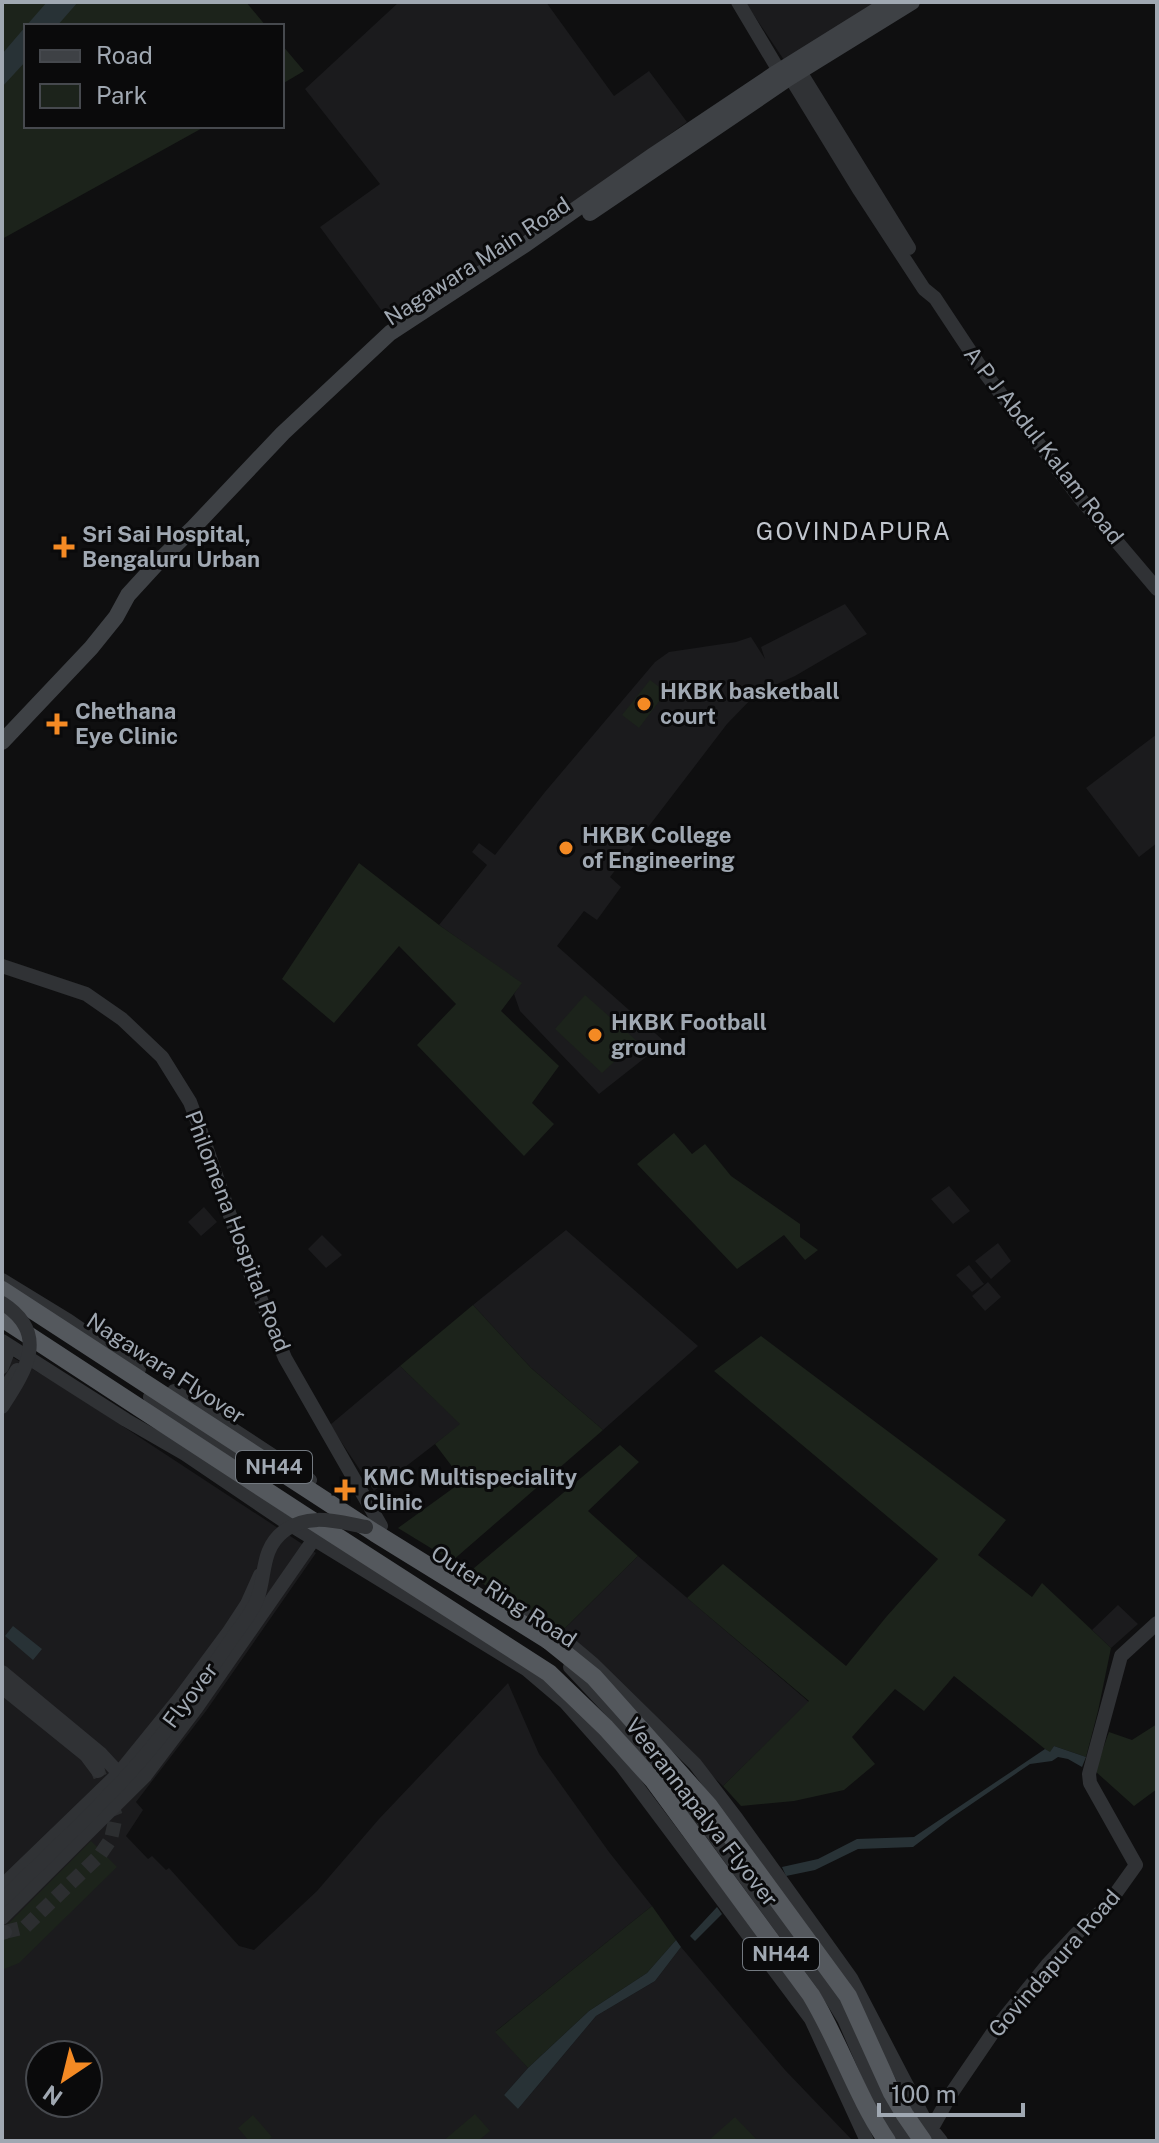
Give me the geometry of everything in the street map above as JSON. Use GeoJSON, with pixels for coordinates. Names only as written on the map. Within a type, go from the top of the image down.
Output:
{"type":"FeatureCollection","features":[{"type":"Feature","properties":{"kind":"highway","name":"Nagawara Flyover"},"geometry":{"type":"LineString","coordinates":[[2,1290],[548,1640]]}},
{"type":"Feature","properties":{"kind":"highway","name":"Outer Ring Road"},"geometry":{"type":"LineString","coordinates":[[2,1318],[200,1456],[536,1663],[564,1687]]}},
{"type":"Feature","properties":{"kind":"highway","name":"Veerannapalya Flyover"},"geometry":{"type":"LineString","coordinates":[[548,1640],[594,1677],[718,1818],[848,1996],[905,2115],[932,2130]]}},
{"type":"Feature","properties":{"kind":"highway","name":"Veerannapalya Flyover"},"geometry":{"type":"LineString","coordinates":[[564,1687],[659,1777],[811,1995],[829,2025],[863,2101],[887,2141]]}},
{"type":"Feature","properties":{"kind":"main road"},"geometry":{"type":"LineString","coordinates":[[789,70],[890,2]]}},
{"type":"Feature","properties":{"kind":"main road","name":"Nagawara Main Road"},"geometry":{"type":"LineString","coordinates":[[2,742],[116,617],[135,602],[290,441],[395,339],[532,252],[789,70],[912,2]]}},
{"type":"Feature","properties":{"kind":"street","name":"A P J Abdul Kalam Road"},"geometry":{"type":"LineString","coordinates":[[738,2],[789,70],[860,191],[924,289],[935,298],[982,369],[1079,497],[1157,589]]}},
{"type":"Feature","properties":{"kind":"street","name":"Philomena Hospital Road"},"geometry":{"type":"LineString","coordinates":[[2,966],[86,994],[122,1019],[162,1057],[190,1102],[250,1273],[285,1358],[373,1527]]}},
{"type":"Feature","properties":{"kind":"street"},"geometry":{"type":"LineString","coordinates":[[2,1280],[69,1321],[373,1527],[560,1636],[592,1663],[695,1764],[851,1978],[932,2130],[912,2141]]}},
{"type":"Feature","properties":{"kind":"street"},"geometry":{"type":"LineString","coordinates":[[2,1302],[23,1322],[30,1344],[27,1366],[2,1407]]}},
{"type":"Feature","properties":{"kind":"street","name":"Outer Ring Road"},"geometry":{"type":"LineString","coordinates":[[2,1302],[564,1662],[596,1693],[659,1777],[724,1848],[836,2003],[876,2094],[905,2141]]}},
{"type":"Feature","properties":{"kind":"street"},"geometry":{"type":"LineString","coordinates":[[2,1367],[6,1344],[200,1456],[281,1519],[526,1669],[566,1703],[621,1765],[811,2019],[867,2141]]}},
{"type":"Feature","properties":{"kind":"street"},"geometry":{"type":"LineString","coordinates":[[2,1393],[26,1356]]}},
{"type":"Feature","properties":{"kind":"street"},"geometry":{"type":"LineString","coordinates":[[2,1886],[119,1773],[179,1699],[247,1604],[281,1519]]}},
{"type":"Feature","properties":{"kind":"street","name":"Flyover"},"geometry":{"type":"LineString","coordinates":[[2,1900],[125,1778],[184,1705],[251,1611],[261,1587],[267,1553],[276,1538],[288,1528],[309,1520],[323,1519],[373,1527]]}},
{"type":"Feature","properties":{"kind":"street"},"geometry":{"type":"LineString","coordinates":[[3,1927],[134,1789],[197,1707],[314,1539]]}},
{"type":"Feature","properties":{"kind":"street","name":"Govindapura Road"},"geometry":{"type":"LineString","coordinates":[[932,2130],[996,2028],[1048,1964],[1106,1907],[1136,1865],[1090,1783],[1090,1767],[1121,1656],[1157,1623]]}},
{"type":"Feature","properties":{"kind":"street"},"geometry":{"type":"LineString","coordinates":[[2,1672],[101,1754],[134,1789]]}},
{"type":"Feature","properties":{"kind":"street"},"geometry":{"type":"LineString","coordinates":[[2,1687],[86,1755],[98,1771]]}},
{"type":"Feature","properties":{"kind":"shaded area"},"geometry":{"type":"Polygon","coordinates":[[[47,2],[78,2],[59,24],[28,24],[47,2]]]}},
{"type":"Feature","properties":{"kind":"shaded area"},"geometry":{"type":"Polygon","coordinates":[[[399,2],[546,2],[614,96],[649,71],[687,122],[393,326],[320,227],[380,184],[305,89],[399,2]]]}},
{"type":"Feature","properties":{"kind":"shaded area"},"geometry":{"type":"Polygon","coordinates":[[[745,2],[886,2],[786,63],[745,2]]]}},
{"type":"Feature","properties":{"kind":"shaded area"},"geometry":{"type":"Polygon","coordinates":[[[24,28],[24,63],[2,87],[2,54],[24,28]]]}},
{"type":"Feature","properties":{"kind":"shaded area","name":"HKBK College of Engineering"},"geometry":{"type":"Polygon","coordinates":[[[845,604],[867,634],[795,676],[757,693],[727,724],[610,877],[621,887],[597,920],[584,911],[557,946],[665,1042],[599,1094],[520,1011],[514,994],[521,983],[439,925],[487,865],[472,852],[479,843],[495,855],[655,662],[669,652],[751,637],[765,659],[761,647],[845,604]]]}},
{"type":"Feature","properties":{"kind":"shaded area"},"geometry":{"type":"Polygon","coordinates":[[[1157,734],[1157,843],[1139,857],[1086,788],[1157,734]]]}},
{"type":"Feature","properties":{"kind":"shaded area"},"geometry":{"type":"Polygon","coordinates":[[[949,1186],[970,1211],[953,1224],[931,1199],[949,1186]]]}},
{"type":"Feature","properties":{"kind":"shaded area"},"geometry":{"type":"Polygon","coordinates":[[[204,1207],[217,1222],[201,1236],[188,1222],[204,1207]]]}},
{"type":"Feature","properties":{"kind":"shaded area"},"geometry":{"type":"Polygon","coordinates":[[[566,1230],[698,1346],[603,1430],[531,1368],[473,1305],[566,1230]]]}},
{"type":"Feature","properties":{"kind":"shaded area"},"geometry":{"type":"Polygon","coordinates":[[[322,1235],[342,1255],[326,1268],[308,1249],[322,1235]]]}},
{"type":"Feature","properties":{"kind":"shaded area"},"geometry":{"type":"Polygon","coordinates":[[[998,1243],[1011,1261],[991,1279],[975,1261],[998,1243]]]}},
{"type":"Feature","properties":{"kind":"shaded area"},"geometry":{"type":"Polygon","coordinates":[[[969,1265],[984,1284],[972,1292],[956,1275],[969,1265]]]}},
{"type":"Feature","properties":{"kind":"shaded area"},"geometry":{"type":"Polygon","coordinates":[[[988,1282],[1001,1297],[985,1311],[972,1296],[988,1282]]]}},
{"type":"Feature","properties":{"kind":"shaded area"},"geometry":{"type":"Polygon","coordinates":[[[2,1351],[63,1387],[316,1553],[206,1711],[136,1802],[143,1810],[126,1836],[148,1859],[152,1856],[166,1870],[169,1868],[239,1946],[254,1950],[317,1891],[379,1819],[508,1683],[539,1754],[652,1906],[496,2031],[528,2068],[504,2095],[518,2109],[596,2016],[655,1981],[681,1947],[785,2070],[853,2141],[2,2141],[2,1351]]]}},
{"type":"Feature","properties":{"kind":"shaded area"},"geometry":{"type":"Polygon","coordinates":[[[400,1366],[461,1424],[374,1491],[330,1425],[400,1366]]]}},
{"type":"Feature","properties":{"kind":"shaded area"},"geometry":{"type":"Polygon","coordinates":[[[638,1556],[809,1702],[723,1786],[561,1632],[638,1556]]]}},
{"type":"Feature","properties":{"kind":"shaded area"},"geometry":{"type":"Polygon","coordinates":[[[1118,1605],[1138,1624],[1111,1648],[1092,1630],[1118,1605]]]}},
{"type":"Feature","properties":{"kind":"shaded area"},"geometry":{"type":"Polygon","coordinates":[[[13,1626],[42,1649],[33,1660],[5,1636],[13,1626]]]}},
{"type":"Feature","properties":{"kind":"shaded area"},"geometry":{"type":"Polygon","coordinates":[[[1054,1746],[1086,1757],[1082,1767],[1058,1757],[1052,1761],[1030,1764],[913,1847],[858,1849],[815,1870],[786,1876],[782,1867],[818,1859],[857,1839],[914,1837],[1045,1749],[1050,1752],[1054,1746]]]}},
{"type":"Feature","properties":{"kind":"shaded area"},"geometry":{"type":"Polygon","coordinates":[[[717,1907],[722,1914],[695,1941],[690,1936],[717,1907]]]}},
{"type":"Feature","properties":{"kind":"shaded area"},"geometry":{"type":"Polygon","coordinates":[[[676,1940],[681,1947],[655,1981],[596,2016],[518,2109],[504,2095],[589,2011],[647,1973],[676,1940]]]}},
{"type":"Feature","properties":{"kind":"green space"},"geometry":{"type":"Polygon","coordinates":[[[2,2],[246,2],[264,24],[24,24],[24,128],[202,128],[2,239],[2,2]]]}},
{"type":"Feature","properties":{"kind":"green space"},"geometry":{"type":"Polygon","coordinates":[[[284,47],[304,71],[284,83],[284,47]]]}},
{"type":"Feature","properties":{"kind":"green space","name":"HKBK basketball court"},"geometry":{"type":"Polygon","coordinates":[[[650,680],[666,692],[639,728],[622,715],[650,680]]]}},
{"type":"Feature","properties":{"kind":"green space"},"geometry":{"type":"Polygon","coordinates":[[[359,863],[439,925],[522,983],[501,1011],[559,1066],[532,1103],[554,1124],[524,1156],[417,1045],[456,1004],[399,946],[334,1023],[282,979],[359,863]]]}},
{"type":"Feature","properties":{"kind":"green space","name":"HKBK Football ground"},"geometry":{"type":"Polygon","coordinates":[[[585,995],[637,1041],[602,1073],[555,1029],[585,995]]]}},
{"type":"Feature","properties":{"kind":"green space"},"geometry":{"type":"Polygon","coordinates":[[[674,1133],[692,1154],[705,1144],[731,1176],[800,1224],[800,1237],[818,1250],[805,1260],[784,1235],[737,1269],[637,1164],[674,1133]]]}},
{"type":"Feature","properties":{"kind":"green space"},"geometry":{"type":"Polygon","coordinates":[[[473,1305],[531,1368],[603,1430],[452,1561],[398,1528],[463,1481],[435,1444],[460,1424],[400,1366],[473,1305]]]}},
{"type":"Feature","properties":{"kind":"green space"},"geometry":{"type":"Polygon","coordinates":[[[761,1336],[1006,1520],[978,1555],[1032,1597],[1042,1583],[1111,1648],[1086,1757],[1054,1746],[1050,1753],[954,1676],[924,1711],[895,1689],[852,1737],[875,1764],[844,1790],[794,1801],[741,1806],[723,1786],[809,1701],[687,1598],[723,1564],[846,1666],[938,1559],[714,1371],[761,1336]]]}},
{"type":"Feature","properties":{"kind":"green space"},"geometry":{"type":"Polygon","coordinates":[[[620,1445],[639,1462],[588,1511],[638,1556],[561,1632],[467,1574],[620,1445]]]}},
{"type":"Feature","properties":{"kind":"green space"},"geometry":{"type":"Polygon","coordinates":[[[1157,1724],[1157,1789],[1134,1806],[1095,1771],[1109,1732],[1132,1740],[1157,1724]]]}},
{"type":"Feature","properties":{"kind":"green space"},"geometry":{"type":"Polygon","coordinates":[[[91,1841],[117,1867],[19,1963],[2,1970],[2,1930],[91,1841]]]}},
{"type":"Feature","properties":{"kind":"green space"},"geometry":{"type":"Polygon","coordinates":[[[652,1906],[676,1940],[647,1973],[589,2011],[528,2068],[495,2032],[652,1906]]]}},
{"type":"Feature","properties":{"kind":"green space"},"geometry":{"type":"Polygon","coordinates":[[[475,2114],[490,2131],[478,2141],[443,2141],[475,2114]]]}},
{"type":"Feature","properties":{"kind":"green space"},"geometry":{"type":"Polygon","coordinates":[[[253,2115],[272,2137],[267,2141],[249,2141],[238,2128],[253,2115]]]}},
{"type":"Feature","properties":{"kind":"green space"},"geometry":{"type":"Polygon","coordinates":[[[735,2117],[758,2141],[708,2141],[735,2117]]]}},
{"type":"Feature","properties":{"kind":"tunnel"},"geometry":{"type":"LineString","coordinates":[[5,1932],[25,1927],[100,1855],[111,1839],[116,1816],[98,1771]]}},
{"type":"Feature","properties":{"kind":"place","name":"Sri Sai Hospital, Bengaluru Urban"},"geometry":{"type":"Point","coordinates":[64,547]}},
{"type":"Feature","properties":{"kind":"place","name":"HKBK basketball court"},"geometry":{"type":"Point","coordinates":[644,704]}},
{"type":"Feature","properties":{"kind":"place","name":"Chethana Eye Clinic"},"geometry":{"type":"Point","coordinates":[57,724]}},
{"type":"Feature","properties":{"kind":"place","name":"HKBK College of Engineering"},"geometry":{"type":"Point","coordinates":[566,848]}},
{"type":"Feature","properties":{"kind":"place","name":"HKBK Football ground"},"geometry":{"type":"Point","coordinates":[595,1035]}},
{"type":"Feature","properties":{"kind":"place","name":"KMC Multispeciality Clinic"},"geometry":{"type":"Point","coordinates":[345,1490]}},
{"type":"Feature","properties":{"kind":"district","name":"GOVINDAPURA"},"geometry":{"type":"Point","coordinates":[854,532]}}]}
